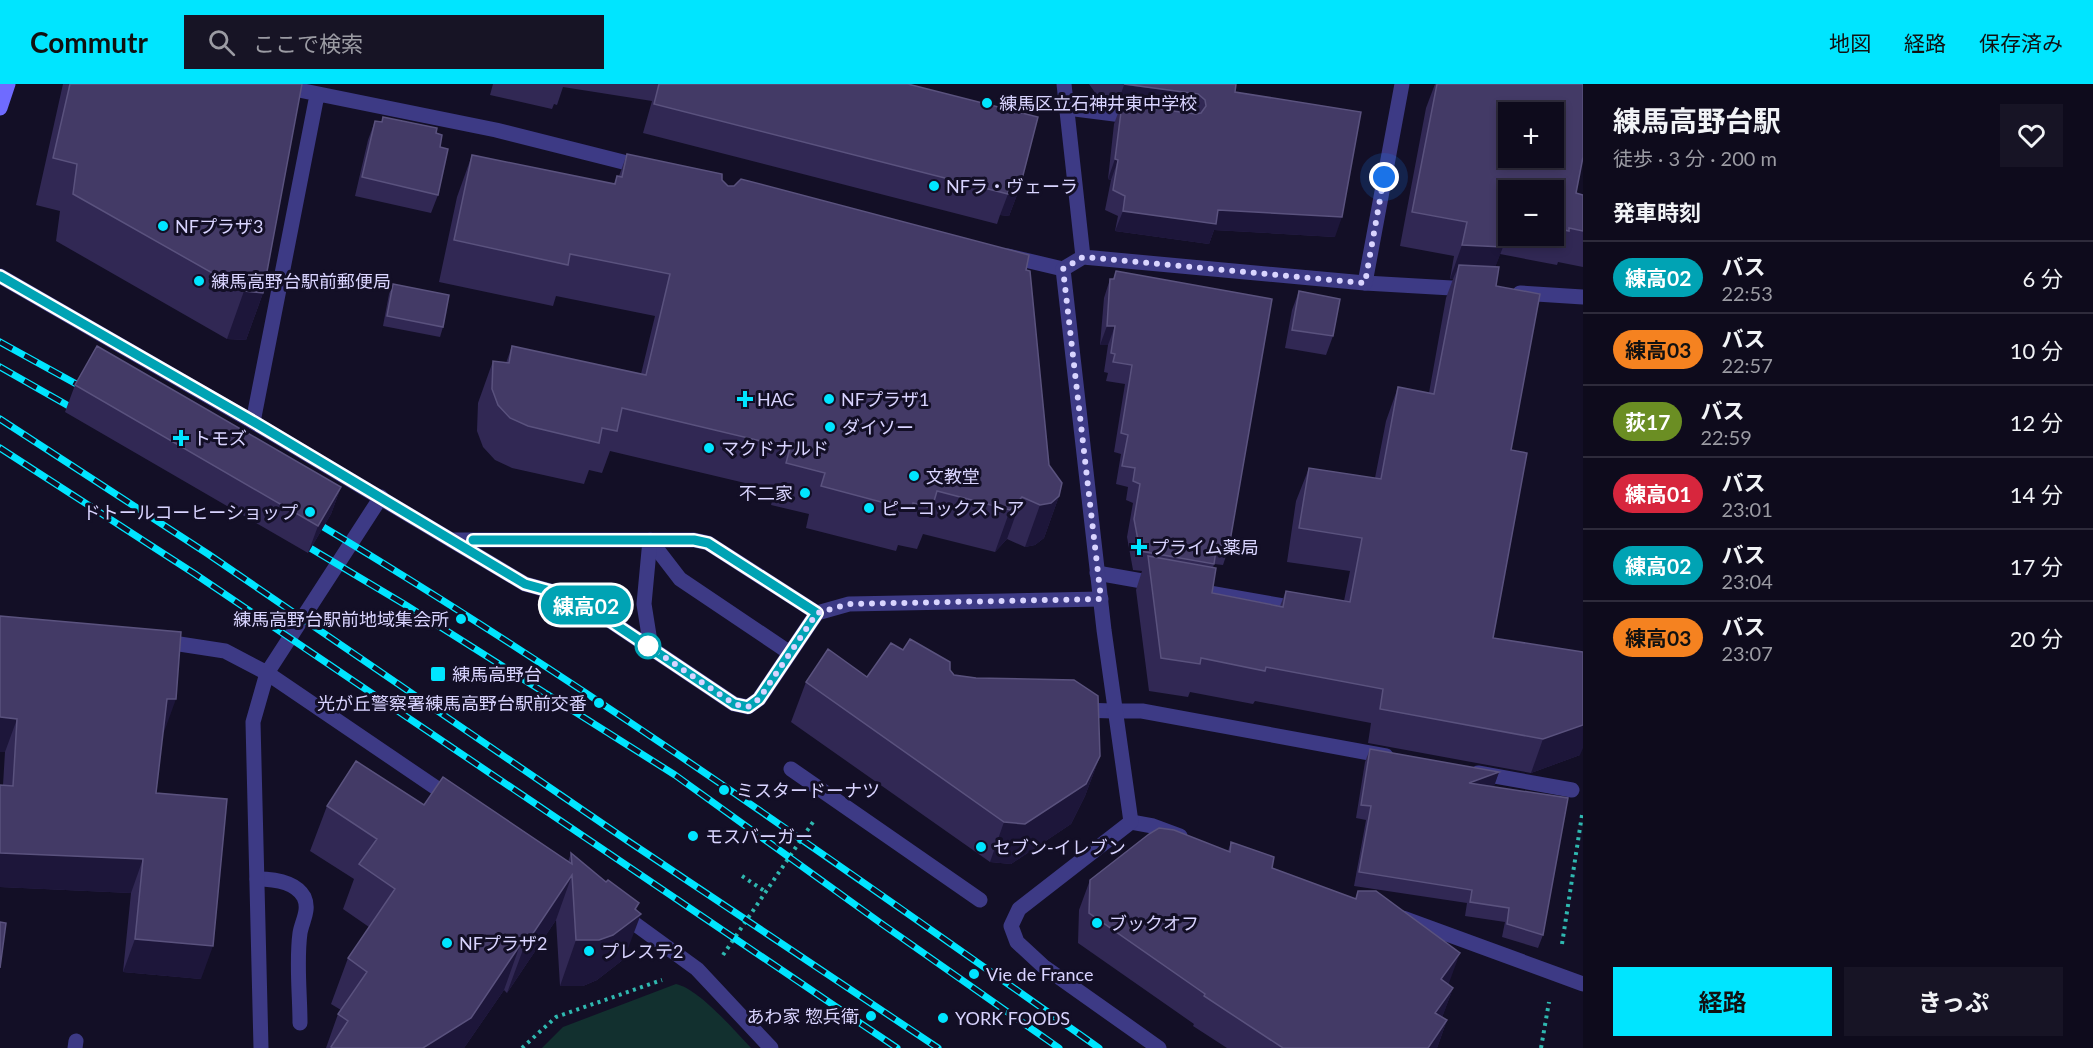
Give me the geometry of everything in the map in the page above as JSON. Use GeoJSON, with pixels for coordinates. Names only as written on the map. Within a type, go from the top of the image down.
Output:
{"type":"FeatureCollection","features":[{"type":"Feature","properties":{"kind":"main road"},"geometry":{"type":"LineString","coordinates":[[0,108],[8,84]]}},
{"type":"Feature","properties":{"kind":"street"},"geometry":{"type":"LineString","coordinates":[[268,84],[496,130],[656,170]]}},
{"type":"Feature","properties":{"kind":"street"},"geometry":{"type":"LineString","coordinates":[[1064,84],[1083,257]]}},
{"type":"Feature","properties":{"kind":"street"},"geometry":{"type":"LineString","coordinates":[[1365,283],[1402,84]]}},
{"type":"Feature","properties":{"kind":"street"},"geometry":{"type":"LineString","coordinates":[[254,422],[317,95]]}},
{"type":"Feature","properties":{"kind":"street"},"geometry":{"type":"LineString","coordinates":[[1067,108],[1156,120]]}},
{"type":"Feature","properties":{"kind":"street"},"geometry":{"type":"LineString","coordinates":[[994,253],[1063,269],[1083,257],[1365,283],[1480,290]]}},
{"type":"Feature","properties":{"kind":"street"},"geometry":{"type":"LineString","coordinates":[[1063,269],[1097,573],[1114,711],[1131,822]]}},
{"type":"Feature","properties":{"kind":"street"},"geometry":{"type":"LineString","coordinates":[[0,276],[254,422],[525,584],[576,598],[734,704],[748,707],[759,699],[817,613],[849,604],[1101,599]]}},
{"type":"Feature","properties":{"kind":"street"},"geometry":{"type":"LineString","coordinates":[[1503,291],[1583,297]]}},
{"type":"Feature","properties":{"kind":"street"},"geometry":{"type":"LineString","coordinates":[[261,1048],[254,722],[267,673],[381,497]]}},
{"type":"Feature","properties":{"kind":"street"},"geometry":{"type":"LineString","coordinates":[[451,540],[694,540],[708,543],[817,613]]}},
{"type":"Feature","properties":{"kind":"street"},"geometry":{"type":"LineString","coordinates":[[650,540],[644,604],[651,648]]}},
{"type":"Feature","properties":{"kind":"street"},"geometry":{"type":"LineString","coordinates":[[650,540],[680,579],[790,653]]}},
{"type":"Feature","properties":{"kind":"street"},"geometry":{"type":"LineString","coordinates":[[1097,573],[1316,612]]}},
{"type":"Feature","properties":{"kind":"street"},"geometry":{"type":"LineString","coordinates":[[142,638],[225,651],[267,673],[465,808]]}},
{"type":"Feature","properties":{"kind":"street"},"geometry":{"type":"LineString","coordinates":[[1063,710],[1142,711],[1400,759]]}},
{"type":"Feature","properties":{"kind":"street"},"geometry":{"type":"LineString","coordinates":[[791,769],[980,900]]}},
{"type":"Feature","properties":{"kind":"street"},"geometry":{"type":"LineString","coordinates":[[1469,771],[1572,790]]}},
{"type":"Feature","properties":{"kind":"street"},"geometry":{"type":"LineString","coordinates":[[1159,1048],[1043,966],[1017,942],[1011,926],[1019,909],[1131,822],[1153,826],[1191,840]]}},
{"type":"Feature","properties":{"kind":"street"},"geometry":{"type":"LineString","coordinates":[[257,879],[273,879],[286,883],[297,889],[304,897],[306,907],[300,944],[300,1023]]}},
{"type":"Feature","properties":{"kind":"street"},"geometry":{"type":"LineString","coordinates":[[604,903],[697,969],[771,1048]]}},
{"type":"Feature","properties":{"kind":"street"},"geometry":{"type":"LineString","coordinates":[[1385,911],[1583,984]]}},
{"type":"Feature","properties":{"kind":"path"},"geometry":{"type":"LineString","coordinates":[[718,963],[830,796]]}},
{"type":"Feature","properties":{"kind":"path"},"geometry":{"type":"LineString","coordinates":[[1541,1048],[1556,973],[1583,808]]}},
{"type":"Feature","properties":{"kind":"path"},"geometry":{"type":"LineString","coordinates":[[742,876],[766,892]]}},
{"type":"Feature","properties":{"kind":"path"},"geometry":{"type":"LineString","coordinates":[[522,1048],[556,1017],[665,979]]}},
{"type":"Feature","properties":{"kind":"green space"},"geometry":{"type":"Polygon","coordinates":[[[676,984],[685,987],[705,1002],[751,1048],[542,1048],[563,1027],[676,984]]]}},
{"type":"Feature","properties":{"kind":"building","name":"NFプラザ3"},"geometry":{"type":"Polygon","coordinates":[[[70,84],[302,84],[263,293],[244,291],[73,194],[77,164],[53,158],[70,84]]]}},
{"type":"Feature","properties":{"kind":"building"},"geometry":{"type":"Polygon","coordinates":[[[659,84],[908,84],[1038,117],[1020,187],[1009,185],[1008,194],[654,104],[659,84]]]}},
{"type":"Feature","properties":{"kind":"building"},"geometry":{"type":"Polygon","coordinates":[[[1124,84],[1236,84],[1235,92],[1361,112],[1342,217],[1218,210],[1216,224],[1123,211],[1125,196],[1113,190],[1118,160],[1115,159],[1122,104],[1195,114],[1201,113],[1206,106],[1205,100],[1198,94],[1124,84]]]}},
{"type":"Feature","properties":{"kind":"building"},"geometry":{"type":"Polygon","coordinates":[[[1437,84],[1583,84],[1583,157],[1576,193],[1583,195],[1583,231],[1569,228],[1569,231],[1564,230],[1564,180],[1498,180],[1498,246],[1503,247],[1462,245],[1467,222],[1412,212],[1437,84]]]}},
{"type":"Feature","properties":{"kind":"building"},"geometry":{"type":"Polygon","coordinates":[[[383,117],[437,128],[436,133],[442,135],[440,147],[448,149],[438,195],[362,177],[375,121],[382,122],[383,117]]]}},
{"type":"Feature","properties":{"kind":"building","name":"NFプラザ1"},"geometry":{"type":"Polygon","coordinates":[[[627,154],[722,174],[722,180],[728,186],[734,186],[741,179],[1029,255],[1026,270],[1030,271],[1049,465],[1062,483],[1059,496],[1051,503],[1040,505],[1022,497],[1010,510],[937,491],[932,508],[913,503],[911,510],[821,486],[825,473],[786,463],[790,448],[622,408],[617,431],[602,428],[599,443],[528,426],[510,418],[498,405],[492,389],[493,361],[509,363],[512,346],[646,375],[670,274],[570,254],[568,265],[454,240],[472,155],[615,184],[617,176],[622,177],[627,154]]]}},
{"type":"Feature","properties":{"kind":"building"},"geometry":{"type":"Polygon","coordinates":[[[1459,265],[1499,267],[1496,286],[1540,294],[1511,450],[1527,453],[1493,638],[1583,652],[1583,725],[1543,739],[1380,709],[1383,689],[1266,667],[1265,671],[1201,658],[1200,664],[1161,658],[1148,556],[1216,568],[1212,593],[1283,607],[1286,591],[1350,602],[1362,538],[1299,528],[1309,468],[1381,479],[1398,387],[1434,394],[1459,265]]]}},
{"type":"Feature","properties":{"kind":"building"},"geometry":{"type":"Polygon","coordinates":[[[1116,271],[1272,299],[1229,547],[1217,544],[1214,564],[1140,551],[1134,519],[1140,484],[1133,481],[1135,468],[1122,466],[1128,435],[1121,433],[1132,365],[1113,362],[1115,354],[1111,353],[1115,326],[1107,326],[1110,279],[1114,279],[1116,271]]]}},
{"type":"Feature","properties":{"kind":"building"},"geometry":{"type":"Polygon","coordinates":[[[393,284],[449,295],[443,327],[387,316],[393,284]]]}},
{"type":"Feature","properties":{"kind":"building"},"geometry":{"type":"Polygon","coordinates":[[[1299,291],[1340,299],[1333,336],[1292,330],[1299,291]]]}},
{"type":"Feature","properties":{"kind":"building"},"geometry":{"type":"Polygon","coordinates":[[[97,346],[341,487],[318,526],[75,385],[97,346]]]}},
{"type":"Feature","properties":{"kind":"building"},"geometry":{"type":"Polygon","coordinates":[[[0,616],[181,632],[176,699],[167,699],[156,793],[227,799],[213,946],[135,939],[143,859],[0,853],[0,785],[13,786],[17,719],[0,717],[0,616]]]}},
{"type":"Feature","properties":{"kind":"building"},"geometry":{"type":"Polygon","coordinates":[[[910,639],[950,662],[950,670],[954,675],[976,678],[1074,680],[1098,696],[1100,756],[1086,784],[1025,824],[1004,822],[806,682],[828,649],[867,677],[891,643],[903,650],[910,639]]]}},
{"type":"Feature","properties":{"kind":"building"},"geometry":{"type":"Polygon","coordinates":[[[1370,749],[1499,772],[1469,783],[1568,798],[1543,935],[1507,924],[1509,908],[1470,902],[1472,890],[1359,872],[1371,806],[1361,805],[1370,749]]]}},
{"type":"Feature","properties":{"kind":"building","name":"NFプラザ2"},"geometry":{"type":"Polygon","coordinates":[[[356,761],[424,805],[443,777],[572,864],[571,853],[606,882],[608,880],[639,903],[635,909],[641,914],[613,935],[599,940],[576,940],[572,875],[524,947],[520,945],[471,1018],[423,1048],[332,1048],[348,1021],[338,1014],[367,972],[348,958],[395,889],[359,864],[377,839],[327,806],[356,761]]]}},
{"type":"Feature","properties":{"kind":"building"},"geometry":{"type":"Polygon","coordinates":[[[1159,828],[1174,830],[1230,852],[1231,842],[1274,857],[1272,868],[1356,899],[1358,891],[1376,891],[1460,953],[1441,979],[1453,988],[1435,1013],[1447,1020],[1428,1048],[1283,1048],[1204,996],[1205,994],[1089,913],[1090,880],[1159,828]]]}},
{"type":"Feature","properties":{"kind":"building"},"geometry":{"type":"Polygon","coordinates":[[[0,922],[6,923],[0,968],[0,922]]]}},
{"type":"Feature","properties":{"kind":"railway"},"geometry":{"type":"LineString","coordinates":[[0,342],[89,391]]}},
{"type":"Feature","properties":{"kind":"railway"},"geometry":{"type":"LineString","coordinates":[[0,367],[81,413]]}},
{"type":"Feature","properties":{"kind":"railway"},"geometry":{"type":"LineString","coordinates":[[0,419],[208,554],[628,841],[938,1048]]}},
{"type":"Feature","properties":{"kind":"railway"},"geometry":{"type":"LineString","coordinates":[[0,448],[195,574],[897,1048]]}},
{"type":"Feature","properties":{"kind":"railway"},"geometry":{"type":"LineString","coordinates":[[310,519],[512,644],[611,710],[807,843],[1099,1048]]}},
{"type":"Feature","properties":{"kind":"railway"},"geometry":{"type":"LineString","coordinates":[[295,539],[404,604],[675,775],[1059,1048]]}},
{"type":"Feature","properties":{"kind":"bus line","name":"練高02"},"geometry":{"type":"LineString","coordinates":[[0,276],[254,422],[525,584],[576,598],[734,704],[748,707],[759,699],[817,613],[708,543],[694,540],[473,540]]}},
{"type":"Feature","properties":{"kind":"place","name":"練馬区立石神井東中学校"},"geometry":{"type":"Point","coordinates":[987,103]}},
{"type":"Feature","properties":{"kind":"place","name":"NFラ・ヴェーラ"},"geometry":{"type":"Point","coordinates":[934,186]}},
{"type":"Feature","properties":{"kind":"place","name":"NFプラザ3"},"geometry":{"type":"Point","coordinates":[163,226]}},
{"type":"Feature","properties":{"kind":"place","name":"練馬高野台駅前郵便局"},"geometry":{"type":"Point","coordinates":[199,281]}},
{"type":"Feature","properties":{"kind":"place","name":"HAC"},"geometry":{"type":"Point","coordinates":[745,399]}},
{"type":"Feature","properties":{"kind":"place","name":"NFプラザ1"},"geometry":{"type":"Point","coordinates":[829,399]}},
{"type":"Feature","properties":{"kind":"place","name":"ダイソー"},"geometry":{"type":"Point","coordinates":[830,427]}},
{"type":"Feature","properties":{"kind":"place","name":"トモズ"},"geometry":{"type":"Point","coordinates":[181,438]}},
{"type":"Feature","properties":{"kind":"place","name":"マクドナルド"},"geometry":{"type":"Point","coordinates":[709,448]}},
{"type":"Feature","properties":{"kind":"place","name":"文教堂"},"geometry":{"type":"Point","coordinates":[914,476]}},
{"type":"Feature","properties":{"kind":"place","name":"不二家"},"geometry":{"type":"Point","coordinates":[805,493]}},
{"type":"Feature","properties":{"kind":"place","name":"ピーコックストア"},"geometry":{"type":"Point","coordinates":[869,508]}},
{"type":"Feature","properties":{"kind":"place","name":"ドトールコーヒーショップ"},"geometry":{"type":"Point","coordinates":[310,512]}},
{"type":"Feature","properties":{"kind":"place","name":"プライム薬局"},"geometry":{"type":"Point","coordinates":[1139,547]}},
{"type":"Feature","properties":{"kind":"place","name":"練馬高野台駅前地域集会所"},"geometry":{"type":"Point","coordinates":[461,619]}},
{"type":"Feature","properties":{"kind":"place","name":"練馬高野台"},"geometry":{"type":"Point","coordinates":[438,674]}},
{"type":"Feature","properties":{"kind":"place","name":"光が丘警察署練馬高野台駅前交番"},"geometry":{"type":"Point","coordinates":[599,703]}},
{"type":"Feature","properties":{"kind":"place","name":"ミスタードーナツ"},"geometry":{"type":"Point","coordinates":[724,790]}},
{"type":"Feature","properties":{"kind":"place","name":"モスバーガー"},"geometry":{"type":"Point","coordinates":[693,836]}},
{"type":"Feature","properties":{"kind":"place","name":"セブン-イレブン"},"geometry":{"type":"Point","coordinates":[981,847]}},
{"type":"Feature","properties":{"kind":"place","name":"ブックオフ"},"geometry":{"type":"Point","coordinates":[1097,923]}},
{"type":"Feature","properties":{"kind":"place","name":"NFプラザ2"},"geometry":{"type":"Point","coordinates":[447,943]}},
{"type":"Feature","properties":{"kind":"place","name":"プレステ2"},"geometry":{"type":"Point","coordinates":[589,951]}},
{"type":"Feature","properties":{"kind":"place","name":"Vie de France"},"geometry":{"type":"Point","coordinates":[974,974]}},
{"type":"Feature","properties":{"kind":"place","name":"あわ家 惣兵衛"},"geometry":{"type":"Point","coordinates":[871,1016]}},
{"type":"Feature","properties":{"kind":"place","name":"YORK FOODS"},"geometry":{"type":"Point","coordinates":[943,1018]}},
{"type":"Feature","properties":{"kind":"route"},"geometry":{"type":"LineString","coordinates":[[648,646],[734,704],[748,707],[759,699],[817,613],[849,604],[1101,599],[1063,269],[1083,257],[1365,283],[1384,177]]}}]}
